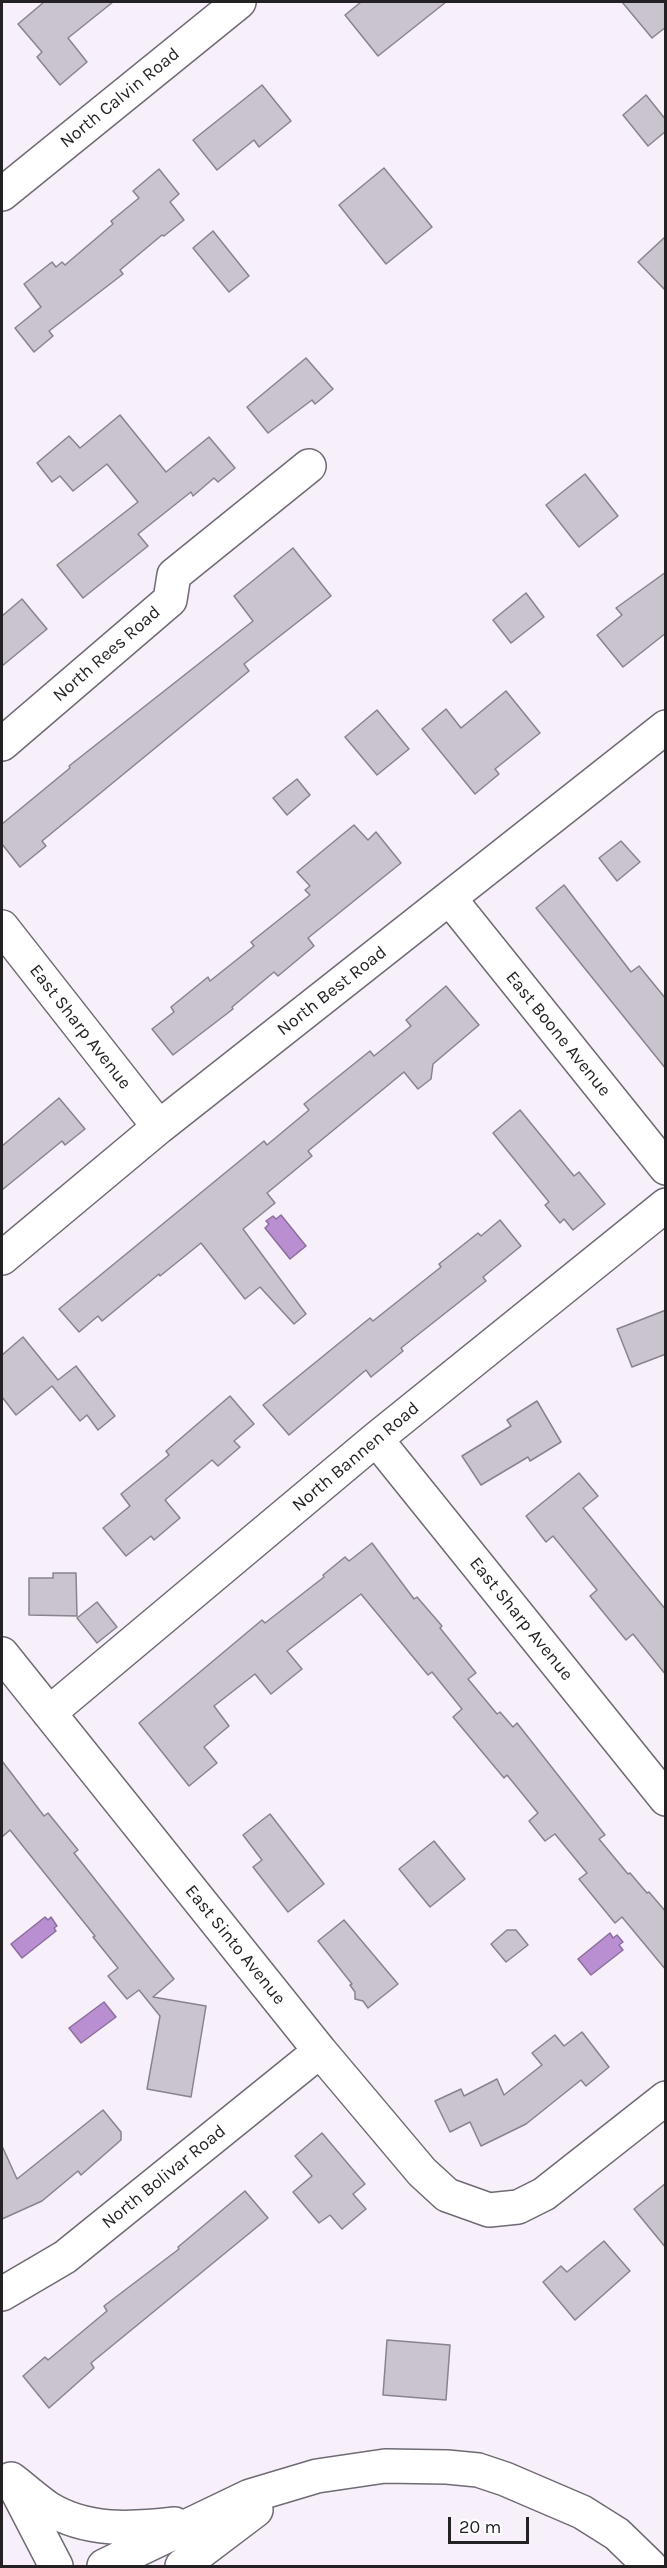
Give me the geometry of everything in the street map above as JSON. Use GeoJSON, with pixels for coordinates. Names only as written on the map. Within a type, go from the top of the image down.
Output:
{"type":"FeatureCollection","features":[{"type":"Feature","properties":{"kind":"street","name":"North Calvin Road"},"geometry":{"type":"LineString","coordinates":[[2,194],[239,2]]}},
{"type":"Feature","properties":{"kind":"street","name":"North Rees Road"},"geometry":{"type":"LineString","coordinates":[[2,744],[170,600],[174,575],[309,466]]}},
{"type":"Feature","properties":{"kind":"street","name":"North Best Road"},"geometry":{"type":"LineString","coordinates":[[2,1258],[159,1127],[666,727]]}},
{"type":"Feature","properties":{"kind":"street","name":"East Boone Avenue"},"geometry":{"type":"LineString","coordinates":[[450,899],[666,1168]]}},
{"type":"Feature","properties":{"kind":"street","name":"East Sharp Avenue"},"geometry":{"type":"LineString","coordinates":[[2,927],[159,1127]]}},
{"type":"Feature","properties":{"kind":"street","name":"North Bannen Road"},"geometry":{"type":"LineString","coordinates":[[49,1713],[376,1439],[666,1205]]}},
{"type":"Feature","properties":{"kind":"street","name":"East Sharp Avenue"},"geometry":{"type":"LineString","coordinates":[[376,1439],[666,1799]]}},
{"type":"Feature","properties":{"kind":"street","name":"East Sinto Avenue"},"geometry":{"type":"LineString","coordinates":[[2,1654],[320,2051],[422,2172],[447,2195],[489,2210],[518,2207],[544,2194],[666,2098]]}},
{"type":"Feature","properties":{"kind":"street","name":"North Bolivar Road"},"geometry":{"type":"LineString","coordinates":[[2,2294],[65,2257],[320,2051]]}},
{"type":"Feature","properties":{"kind":"street"},"geometry":{"type":"LineString","coordinates":[[104,2566],[250,2496],[317,2476],[385,2466],[478,2470],[505,2479],[582,2512],[617,2535],[650,2566]]}},
{"type":"Feature","properties":{"kind":"street"},"geometry":{"type":"LineString","coordinates":[[6,2470],[49,2508],[100,2527],[139,2529],[199,2521]]}},
{"type":"Feature","properties":{"kind":"street"},"geometry":{"type":"LineString","coordinates":[[6,2470],[56,2566]]}},
{"type":"Feature","properties":{"kind":"street"},"geometry":{"type":"LineString","coordinates":[[182,2566],[294,2482]]}},
{"type":"Feature","properties":{"kind":"shaded area"},"geometry":{"type":"Polygon","coordinates":[[[281,1215],[306,1246],[290,1259],[265,1228],[269,1224],[266,1221],[273,1216],[276,1219],[281,1215]]]}},
{"type":"Feature","properties":{"kind":"shaded area"},"geometry":{"type":"Polygon","coordinates":[[[45,1917],[48,1920],[51,1917],[57,1926],[54,1928],[56,1931],[22,1958],[11,1944],[45,1917]]]}},
{"type":"Feature","properties":{"kind":"shaded area"},"geometry":{"type":"Polygon","coordinates":[[[610,1933],[613,1938],[617,1935],[623,1942],[619,1945],[623,1950],[591,1975],[578,1959],[610,1933]]]}},
{"type":"Feature","properties":{"kind":"shaded area"},"geometry":{"type":"Polygon","coordinates":[[[104,2002],[116,2017],[81,2043],[69,2028],[104,2002]]]}},
{"type":"Feature","properties":{"kind":"building"},"geometry":{"type":"Polygon","coordinates":[[[44,2],[113,2],[68,38],[87,62],[60,85],[37,57],[42,52],[18,24],[44,2]]]}},
{"type":"Feature","properties":{"kind":"building"},"geometry":{"type":"Polygon","coordinates":[[[361,2],[446,2],[378,56],[345,15],[361,2]]]}},
{"type":"Feature","properties":{"kind":"building"},"geometry":{"type":"Polygon","coordinates":[[[622,2],[666,2],[666,27],[652,38],[622,2]]]}},
{"type":"Feature","properties":{"kind":"building"},"geometry":{"type":"Polygon","coordinates":[[[262,85],[291,121],[259,147],[254,140],[217,170],[193,140],[262,85]]]}},
{"type":"Feature","properties":{"kind":"building"},"geometry":{"type":"Polygon","coordinates":[[[646,95],[666,120],[666,131],[648,146],[623,115],[646,95]]]}},
{"type":"Feature","properties":{"kind":"building"},"geometry":{"type":"Polygon","coordinates":[[[384,168],[432,227],[386,264],[339,205],[384,168]]]}},
{"type":"Feature","properties":{"kind":"building"},"geometry":{"type":"Polygon","coordinates":[[[159,169],[179,194],[170,202],[184,220],[120,270],[123,274],[49,331],[53,336],[34,352],[15,328],[41,307],[24,284],[52,262],[56,267],[62,262],[65,265],[113,224],[111,221],[139,198],[133,191],[159,169]]]}},
{"type":"Feature","properties":{"kind":"building"},"geometry":{"type":"Polygon","coordinates":[[[213,231],[249,276],[229,292],[193,248],[213,231]]]}},
{"type":"Feature","properties":{"kind":"building"},"geometry":{"type":"Polygon","coordinates":[[[666,236],[666,291],[638,262],[666,236]]]}},
{"type":"Feature","properties":{"kind":"building"},"geometry":{"type":"Polygon","coordinates":[[[306,358],[333,389],[315,404],[312,400],[268,433],[247,407],[306,358]]]}},
{"type":"Feature","properties":{"kind":"building"},"geometry":{"type":"Polygon","coordinates":[[[120,415],[166,472],[209,437],[235,468],[218,482],[214,478],[193,496],[191,492],[138,534],[148,546],[83,598],[57,565],[138,502],[107,464],[73,491],[60,476],[52,482],[37,463],[69,436],[80,448],[120,415]]]}},
{"type":"Feature","properties":{"kind":"building"},"geometry":{"type":"Polygon","coordinates":[[[585,474],[618,516],[579,547],[546,505],[585,474]]]}},
{"type":"Feature","properties":{"kind":"building"},"geometry":{"type":"Polygon","coordinates":[[[293,548],[331,596],[244,664],[249,671],[42,841],[46,846],[20,867],[2,844],[2,824],[70,768],[69,766],[253,621],[234,596],[293,548]]]}},
{"type":"Feature","properties":{"kind":"building"},"geometry":{"type":"Polygon","coordinates":[[[666,572],[666,633],[623,667],[597,635],[622,615],[616,608],[666,572]]]}},
{"type":"Feature","properties":{"kind":"building"},"geometry":{"type":"Polygon","coordinates":[[[526,593],[544,617],[511,643],[493,620],[526,593]]]}},
{"type":"Feature","properties":{"kind":"building"},"geometry":{"type":"Polygon","coordinates":[[[22,599],[47,629],[2,666],[2,616],[22,599]]]}},
{"type":"Feature","properties":{"kind":"building"},"geometry":{"type":"Polygon","coordinates":[[[506,691],[540,733],[495,769],[499,774],[475,794],[422,729],[446,709],[461,728],[506,691]]]}},
{"type":"Feature","properties":{"kind":"building"},"geometry":{"type":"Polygon","coordinates":[[[377,710],[409,749],[377,775],[345,737],[377,710]]]}},
{"type":"Feature","properties":{"kind":"building"},"geometry":{"type":"Polygon","coordinates":[[[297,779],[310,795],[287,815],[273,798],[297,779]]]}},
{"type":"Feature","properties":{"kind":"building"},"geometry":{"type":"Polygon","coordinates":[[[354,825],[368,840],[376,832],[401,863],[308,938],[314,946],[278,976],[274,972],[232,1007],[233,1009],[173,1055],[152,1029],[174,1012],[171,1007],[208,977],[210,981],[254,946],[251,942],[310,895],[305,890],[310,886],[297,872],[354,825]]]}},
{"type":"Feature","properties":{"kind":"building"},"geometry":{"type":"Polygon","coordinates":[[[621,841],[640,862],[617,881],[599,858],[621,841]]]}},
{"type":"Feature","properties":{"kind":"building"},"geometry":{"type":"Polygon","coordinates":[[[564,885],[631,972],[639,966],[666,999],[666,1069],[536,908],[564,885]]]}},
{"type":"Feature","properties":{"kind":"building"},"geometry":{"type":"Polygon","coordinates":[[[446,986],[479,1025],[433,1064],[431,1079],[418,1089],[404,1072],[308,1151],[312,1156],[267,1193],[275,1203],[243,1229],[306,1314],[294,1324],[260,1287],[245,1299],[201,1243],[102,1321],[98,1316],[79,1332],[59,1309],[264,1141],[267,1145],[309,1110],[304,1104],[370,1051],[374,1056],[411,1026],[406,1020],[446,986]]]}},
{"type":"Feature","properties":{"kind":"building"},"geometry":{"type":"Polygon","coordinates":[[[59,1098],[85,1129],[65,1145],[62,1141],[2,1190],[2,1146],[59,1098]]]}},
{"type":"Feature","properties":{"kind":"building"},"geometry":{"type":"Polygon","coordinates":[[[520,1110],[574,1176],[579,1172],[605,1204],[573,1230],[564,1219],[560,1223],[545,1205],[549,1202],[493,1133],[520,1110]]]}},
{"type":"Feature","properties":{"kind":"building"},"geometry":{"type":"Polygon","coordinates":[[[500,1220],[521,1246],[483,1277],[486,1281],[401,1348],[403,1351],[371,1377],[366,1370],[289,1435],[263,1405],[370,1318],[373,1321],[441,1267],[439,1264],[478,1233],[481,1236],[500,1220]]]}},
{"type":"Feature","properties":{"kind":"building"},"geometry":{"type":"Polygon","coordinates":[[[666,1310],[666,1354],[632,1367],[617,1329],[666,1310]]]}},
{"type":"Feature","properties":{"kind":"building"},"geometry":{"type":"Polygon","coordinates":[[[23,1337],[58,1380],[76,1366],[115,1416],[98,1430],[87,1415],[80,1421],[52,1386],[16,1415],[2,1397],[2,1355],[23,1337]]]}},
{"type":"Feature","properties":{"kind":"building"},"geometry":{"type":"Polygon","coordinates":[[[230,1396],[254,1424],[234,1441],[240,1447],[218,1466],[212,1460],[165,1500],[180,1518],[154,1540],[151,1536],[126,1556],[103,1528],[130,1506],[121,1494],[169,1455],[166,1451],[230,1396]]]}},
{"type":"Feature","properties":{"kind":"building"},"geometry":{"type":"Polygon","coordinates":[[[537,1401],[561,1442],[530,1461],[528,1457],[481,1485],[462,1456],[511,1426],[507,1420],[537,1401]]]}},
{"type":"Feature","properties":{"kind":"building"},"geometry":{"type":"Polygon","coordinates":[[[579,1473],[598,1496],[583,1508],[666,1610],[666,1675],[633,1634],[626,1640],[590,1596],[597,1590],[553,1536],[546,1542],[526,1516],[579,1473]]]}},
{"type":"Feature","properties":{"kind":"building"},"geometry":{"type":"Polygon","coordinates":[[[372,1543],[414,1599],[417,1597],[442,1626],[440,1628],[476,1673],[468,1679],[497,1714],[500,1712],[513,1727],[517,1723],[605,1835],[599,1839],[628,1874],[630,1873],[647,1893],[649,1892],[666,1912],[666,1970],[622,1917],[615,1923],[579,1879],[587,1873],[555,1834],[545,1841],[529,1821],[538,1813],[507,1775],[504,1778],[453,1717],[462,1709],[432,1672],[428,1675],[361,1594],[287,1651],[302,1669],[271,1694],[255,1674],[214,1706],[229,1726],[204,1747],[217,1763],[189,1786],[139,1723],[262,1620],[265,1623],[324,1577],[323,1575],[345,1557],[349,1561],[372,1543]]]}},
{"type":"Feature","properties":{"kind":"building"},"geometry":{"type":"Polygon","coordinates":[[[53,1573],[76,1573],[77,1616],[29,1615],[29,1578],[53,1578],[53,1573]]]}},
{"type":"Feature","properties":{"kind":"building"},"geometry":{"type":"Polygon","coordinates":[[[97,1602],[117,1627],[97,1643],[77,1618],[97,1602]]]}},
{"type":"Feature","properties":{"kind":"building"},"geometry":{"type":"Polygon","coordinates":[[[2,1761],[44,1816],[48,1813],[78,1850],[74,1853],[174,1979],[153,1997],[206,2006],[191,2097],[147,2089],[160,2016],[139,1990],[127,1999],[108,1976],[118,1968],[93,1937],[95,1936],[10,1830],[2,1837],[2,1761]]]}},
{"type":"Feature","properties":{"kind":"building"},"geometry":{"type":"Polygon","coordinates":[[[270,1814],[324,1884],[288,1912],[253,1867],[262,1860],[243,1835],[270,1814]]]}},
{"type":"Feature","properties":{"kind":"building"},"geometry":{"type":"Polygon","coordinates":[[[434,1841],[465,1879],[430,1907],[399,1869],[434,1841]]]}},
{"type":"Feature","properties":{"kind":"building"},"geometry":{"type":"Polygon","coordinates":[[[344,1920],[398,1984],[368,2008],[363,2001],[355,1999],[355,1992],[350,1985],[352,1984],[318,1941],[344,1920]]]}},
{"type":"Feature","properties":{"kind":"building"},"geometry":{"type":"Polygon","coordinates":[[[507,1930],[516,1930],[528,1945],[506,1962],[491,1944],[507,1930]]]}},
{"type":"Feature","properties":{"kind":"building"},"geometry":{"type":"Polygon","coordinates":[[[582,2032],[609,2067],[586,2086],[581,2080],[526,2124],[481,2146],[470,2122],[450,2132],[435,2101],[461,2089],[464,2096],[497,2079],[504,2095],[542,2065],[532,2053],[555,2035],[564,2046],[582,2032]]]}},
{"type":"Feature","properties":{"kind":"building"},"geometry":{"type":"Polygon","coordinates":[[[103,2110],[121,2132],[121,2140],[81,2175],[78,2171],[42,2201],[2,2219],[2,2146],[17,2179],[103,2110]]]}},
{"type":"Feature","properties":{"kind":"building"},"geometry":{"type":"Polygon","coordinates":[[[322,2133],[365,2184],[353,2194],[366,2209],[342,2229],[330,2215],[319,2223],[293,2192],[312,2176],[295,2156],[322,2133]]]}},
{"type":"Feature","properties":{"kind":"building"},"geometry":{"type":"Polygon","coordinates":[[[666,2183],[666,2248],[634,2209],[666,2183]]]}},
{"type":"Feature","properties":{"kind":"building"},"geometry":{"type":"Polygon","coordinates":[[[245,2191],[268,2218],[91,2363],[94,2368],[49,2408],[23,2376],[45,2357],[48,2360],[107,2311],[104,2306],[179,2249],[178,2247],[245,2191]]]}},
{"type":"Feature","properties":{"kind":"building"},"geometry":{"type":"Polygon","coordinates":[[[604,2241],[630,2271],[575,2320],[543,2282],[561,2266],[567,2272],[604,2241]]]}},
{"type":"Feature","properties":{"kind":"building"},"geometry":{"type":"Polygon","coordinates":[[[387,2340],[450,2345],[446,2400],[383,2395],[387,2340]]]}}]}
